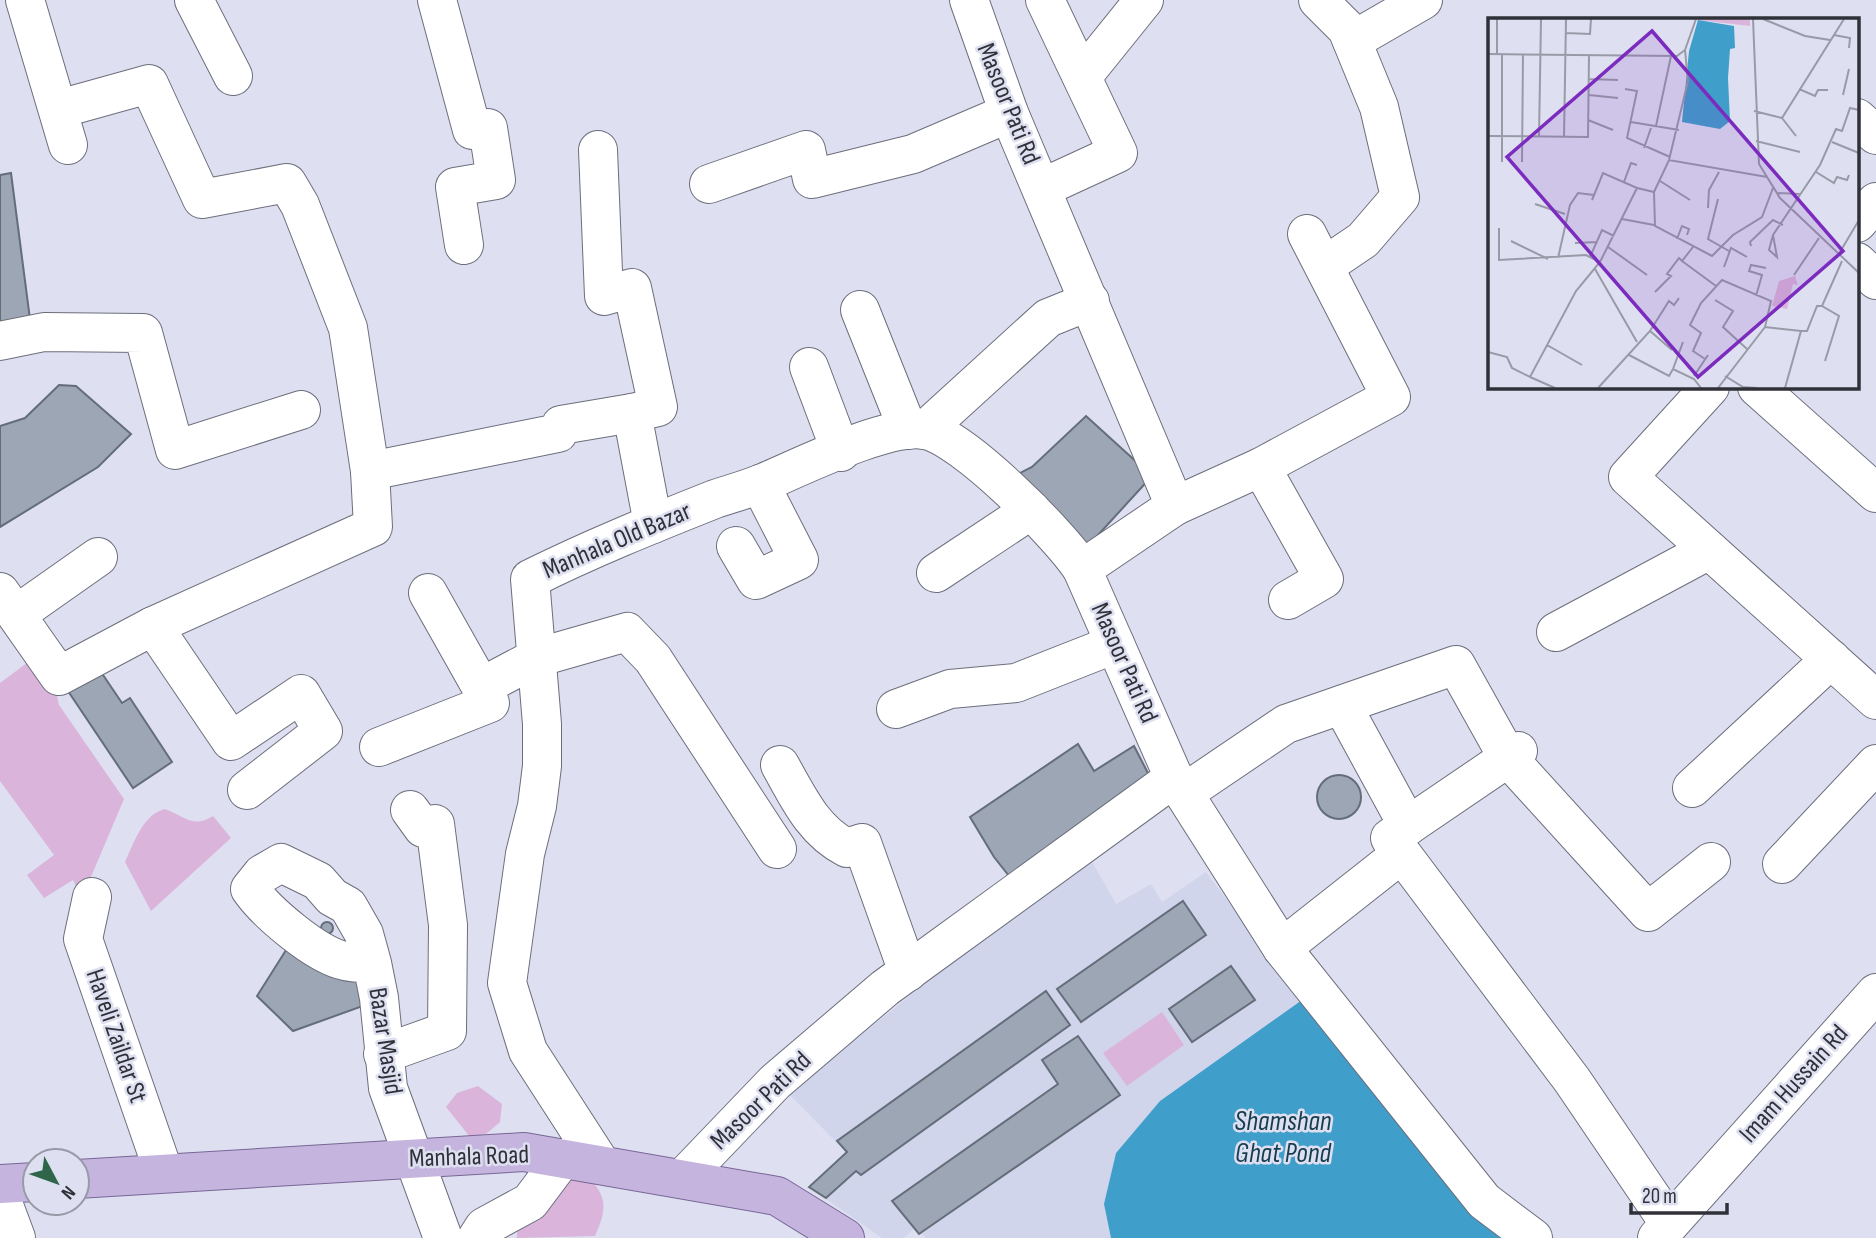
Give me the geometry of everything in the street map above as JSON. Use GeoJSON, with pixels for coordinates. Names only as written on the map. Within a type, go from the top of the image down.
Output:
{"type":"FeatureCollection","features":[{"type":"Feature","properties":{"kind":"main road","name":"Manhala Road"},"geometry":{"type":"LineString","coordinates":[[91,1178],[524,1152],[777,1196],[845,1238]]}},
{"type":"Feature","properties":{"kind":"main road"},"geometry":{"type":"LineString","coordinates":[[0,1184],[21,1183]]}},
{"type":"Feature","properties":{"kind":"street"},"geometry":{"type":"LineString","coordinates":[[26,0],[63,127],[149,84],[202,199],[287,183],[300,205],[348,328],[370,471],[373,527],[153,625],[59,676],[8,603],[98,557]]}},
{"type":"Feature","properties":{"kind":"street"},"geometry":{"type":"LineString","coordinates":[[194,0],[233,76]]}},
{"type":"Feature","properties":{"kind":"street"},"geometry":{"type":"LineString","coordinates":[[437,0],[472,130],[488,128],[496,180],[455,187],[464,244]]}},
{"type":"Feature","properties":{"kind":"street"},"geometry":{"type":"LineString","coordinates":[[1042,188],[1118,153],[1045,0]]}},
{"type":"Feature","properties":{"kind":"street"},"geometry":{"type":"LineString","coordinates":[[1082,77],[1144,0]]}},
{"type":"Feature","properties":{"kind":"street"},"geometry":{"type":"LineString","coordinates":[[860,310],[916,430],[949,440],[1050,528],[1082,569],[1175,506],[1261,467],[1391,397],[1316,249],[1363,240],[1400,197],[1379,107],[1352,41],[1347,29],[1318,0]]}},
{"type":"Feature","properties":{"kind":"street"},"geometry":{"type":"LineString","coordinates":[[1352,41],[1423,0]]}},
{"type":"Feature","properties":{"kind":"street","name":"Masoor Pati Rd"},"geometry":{"type":"LineString","coordinates":[[980,4],[1009,113],[1175,506]]}},
{"type":"Feature","properties":{"kind":"street"},"geometry":{"type":"LineString","coordinates":[[709,184],[806,150],[812,179],[913,153],[1009,113]]}},
{"type":"Feature","properties":{"kind":"street"},"geometry":{"type":"LineString","coordinates":[[1858,119],[1876,135]]}},
{"type":"Feature","properties":{"kind":"street"},"geometry":{"type":"LineString","coordinates":[[370,471],[558,433],[562,425],[658,407],[632,288],[604,296],[598,150]]}},
{"type":"Feature","properties":{"kind":"street"},"geometry":{"type":"LineString","coordinates":[[1858,222],[1876,202]]}},
{"type":"Feature","properties":{"kind":"street"},"geometry":{"type":"LineString","coordinates":[[1858,263],[1876,280]]}},
{"type":"Feature","properties":{"kind":"street"},"geometry":{"type":"LineString","coordinates":[[916,430],[1048,318],[1090,301]]}},
{"type":"Feature","properties":{"kind":"street"},"geometry":{"type":"LineString","coordinates":[[0,341],[44,332],[142,333],[175,450],[301,410]]}},
{"type":"Feature","properties":{"kind":"street"},"geometry":{"type":"LineString","coordinates":[[809,367],[841,452]]}},
{"type":"Feature","properties":{"kind":"street"},"geometry":{"type":"LineString","coordinates":[[1709,388],[1628,477],[1876,700]]}},
{"type":"Feature","properties":{"kind":"street"},"geometry":{"type":"LineString","coordinates":[[1758,388],[1876,493]]}},
{"type":"Feature","properties":{"kind":"street"},"geometry":{"type":"LineString","coordinates":[[632,413],[653,524]]}},
{"type":"Feature","properties":{"kind":"street","name":"Manhala Old Bazar"},"geometry":{"type":"LineString","coordinates":[[601,1164],[528,1051],[508,983],[525,854],[542,766],[530,579],[653,524],[760,484],[793,468],[916,430]]}},
{"type":"Feature","properties":{"kind":"street"},"geometry":{"type":"LineString","coordinates":[[1261,467],[1324,579],[1288,600]]}},
{"type":"Feature","properties":{"kind":"street"},"geometry":{"type":"LineString","coordinates":[[736,546],[756,580],[799,560],[760,484]]}},
{"type":"Feature","properties":{"kind":"street"},"geometry":{"type":"LineString","coordinates":[[936,573],[1031,510]]}},
{"type":"Feature","properties":{"kind":"street"},"geometry":{"type":"LineString","coordinates":[[1556,632],[1709,550]]}},
{"type":"Feature","properties":{"kind":"street","name":"Masoor Pati Rd"},"geometry":{"type":"LineString","coordinates":[[682,1180],[775,1083],[908,972],[1179,785],[1082,569]]}},
{"type":"Feature","properties":{"kind":"street"},"geometry":{"type":"LineString","coordinates":[[379,747],[490,703],[483,686],[428,593]]}},
{"type":"Feature","properties":{"kind":"street"},"geometry":{"type":"LineString","coordinates":[[153,625],[231,741],[300,694],[323,731],[247,790]]}},
{"type":"Feature","properties":{"kind":"street"},"geometry":{"type":"LineString","coordinates":[[483,686],[536,658],[627,632],[653,659],[777,849]]}},
{"type":"Feature","properties":{"kind":"street"},"geometry":{"type":"LineString","coordinates":[[896,709],[950,689],[1016,683],[1115,643]]}},
{"type":"Feature","properties":{"kind":"street"},"geometry":{"type":"LineString","coordinates":[[1692,788],[1831,659]]}},
{"type":"Feature","properties":{"kind":"street"},"geometry":{"type":"LineString","coordinates":[[1534,1238],[1483,1201],[1282,948],[1179,785],[1286,724],[1456,665],[1513,755],[1648,912],[1710,862]]}},
{"type":"Feature","properties":{"kind":"street"},"geometry":{"type":"LineString","coordinates":[[1342,705],[1404,841],[1572,1080],[1663,1231]]}},
{"type":"Feature","properties":{"kind":"street"},"geometry":{"type":"LineString","coordinates":[[1282,948],[1404,841],[1513,755]]}},
{"type":"Feature","properties":{"kind":"street"},"geometry":{"type":"LineString","coordinates":[[1782,864],[1876,764]]}},
{"type":"Feature","properties":{"kind":"street"},"geometry":{"type":"LineString","coordinates":[[780,765],[814,823],[833,841],[847,848],[862,843],[908,972]]}},
{"type":"Feature","properties":{"kind":"street"},"geometry":{"type":"LineString","coordinates":[[383,1054],[447,1031],[448,925],[435,824],[423,828],[410,810]]}},
{"type":"Feature","properties":{"kind":"street","name":"Haveli Zaildar St"},"geometry":{"type":"LineString","coordinates":[[92,897],[83,939],[164,1173]]}},
{"type":"Feature","properties":{"kind":"street","name":"Bazar Masjid"},"geometry":{"type":"LineString","coordinates":[[372,963],[379,998],[388,1088],[443,1238]]}},
{"type":"Feature","properties":{"kind":"street","name":"Imam Hussain Rd"},"geometry":{"type":"LineString","coordinates":[[1663,1231],[1876,993]]}},
{"type":"Feature","properties":{"kind":"street"},"geometry":{"type":"LineString","coordinates":[[477,1238],[485,1227],[530,1202],[563,1158]]}},
{"type":"Feature","properties":{"kind":"street"},"geometry":{"type":"LineString","coordinates":[[0,1195],[16,1238]]}},
{"type":"Feature","properties":{"kind":"shaded area"},"geometry":{"type":"Polygon","coordinates":[[[35,657],[55,688],[59,705],[124,799],[82,898],[73,880],[44,898],[27,875],[54,855],[0,781],[0,683],[35,657]]]}},
{"type":"Feature","properties":{"kind":"shaded area"},"geometry":{"type":"Polygon","coordinates":[[[165,809],[194,821],[213,816],[231,838],[151,911],[125,862],[145,823],[157,812],[165,809]]]}},
{"type":"Feature","properties":{"kind":"shaded area"},"geometry":{"type":"Polygon","coordinates":[[[1091,860],[1116,904],[1151,884],[1162,902],[1206,872],[1302,1000],[1160,1101],[1116,1153],[1104,1204],[1111,1238],[926,1238],[915,1228],[904,1238],[882,1238],[809,1187],[846,1152],[788,1093],[1025,904],[1091,860]]]}},
{"type":"Feature","properties":{"kind":"shaded area"},"geometry":{"type":"Polygon","coordinates":[[[1162,1012],[1184,1045],[1127,1086],[1103,1053],[1162,1012]]]}},
{"type":"Feature","properties":{"kind":"shaded area"},"geometry":{"type":"Polygon","coordinates":[[[478,1086],[502,1104],[500,1122],[486,1134],[470,1137],[446,1107],[457,1093],[478,1086]]]}},
{"type":"Feature","properties":{"kind":"shaded area"},"geometry":{"type":"Polygon","coordinates":[[[586,1175],[602,1196],[602,1218],[595,1236],[517,1238],[518,1190],[586,1175]]]}},
{"type":"Feature","properties":{"kind":"water","name":"Shamshan Ghat Pond"},"geometry":{"type":"Polygon","coordinates":[[[1302,1000],[1503,1238],[1111,1238],[1104,1204],[1116,1153],[1160,1101],[1302,1000]]]}},
{"type":"Feature","properties":{"kind":"building"},"geometry":{"type":"Polygon","coordinates":[[[11,173],[31,327],[0,335],[0,175],[11,173]]]}},
{"type":"Feature","properties":{"kind":"building"},"geometry":{"type":"Polygon","coordinates":[[[59,385],[76,386],[131,434],[98,467],[0,527],[0,426],[25,418],[59,385]]]}},
{"type":"Feature","properties":{"kind":"building"},"geometry":{"type":"Polygon","coordinates":[[[1086,416],[1152,476],[1088,546],[1012,477],[1032,467],[1086,416]]]}},
{"type":"Feature","properties":{"kind":"building"},"geometry":{"type":"Polygon","coordinates":[[[99,669],[122,703],[130,698],[172,762],[133,788],[68,691],[99,669]]]}},
{"type":"Feature","properties":{"kind":"building"},"geometry":{"type":"Polygon","coordinates":[[[1078,744],[1094,771],[1134,746],[1151,779],[1009,876],[970,817],[1078,744]]]}},
{"type":"Feature","properties":{"kind":"building"},"geometry":{"type":"Polygon","coordinates":[[[1339,775],[1348,776],[1355,781],[1360,788],[1360,806],[1355,813],[1348,818],[1339,819],[1330,818],[1323,813],[1318,806],[1317,797],[1318,788],[1323,781],[1330,776],[1339,775]]]}},
{"type":"Feature","properties":{"kind":"building"},"geometry":{"type":"Polygon","coordinates":[[[1183,901],[1206,935],[1081,1022],[1057,989],[1183,901]]]}},
{"type":"Feature","properties":{"kind":"building"},"geometry":{"type":"Polygon","coordinates":[[[327,922],[333,928],[327,934],[321,928],[327,922]]]}},
{"type":"Feature","properties":{"kind":"building"},"geometry":{"type":"Polygon","coordinates":[[[293,939],[367,980],[374,1002],[293,1031],[257,996],[293,939]]]}},
{"type":"Feature","properties":{"kind":"building"},"geometry":{"type":"Polygon","coordinates":[[[1231,966],[1255,1000],[1192,1042],[1169,1009],[1231,966]]]}},
{"type":"Feature","properties":{"kind":"building"},"geometry":{"type":"Polygon","coordinates":[[[1046,991],[1070,1025],[861,1175],[856,1171],[826,1198],[809,1187],[847,1152],[837,1141],[1046,991]]]}},
{"type":"Feature","properties":{"kind":"building"},"geometry":{"type":"Polygon","coordinates":[[[1078,1036],[1120,1095],[919,1234],[892,1201],[1058,1084],[1042,1060],[1078,1036]]]}}]}
